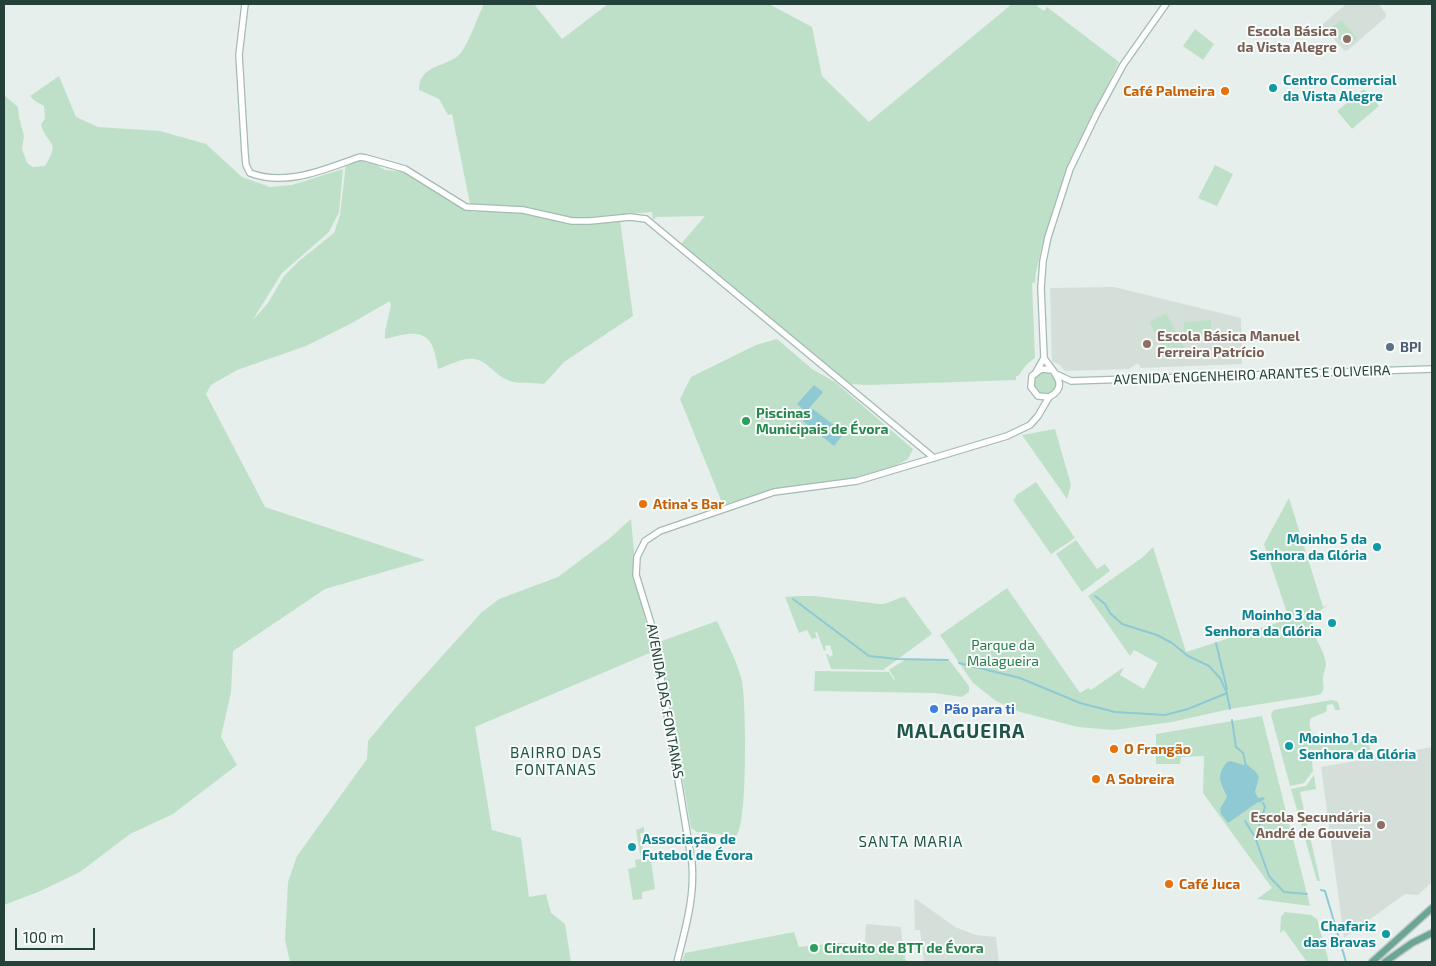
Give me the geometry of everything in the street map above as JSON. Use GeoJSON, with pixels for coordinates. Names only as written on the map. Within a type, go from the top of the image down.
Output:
{"type":"FeatureCollection","features":[{"type":"Feature","properties":{"kind":"main road"},"geometry":{"type":"LineString","coordinates":[[1372,962],[1432,908]]}},
{"type":"Feature","properties":{"kind":"main road"},"geometry":{"type":"LineString","coordinates":[[1385,962],[1412,943],[1432,934]]}},
{"type":"Feature","properties":{"kind":"street"},"geometry":{"type":"LineString","coordinates":[[245,4],[239,55],[244,154],[246,165],[250,172],[269,178],[294,178],[360,158],[366,158],[405,169],[466,207],[523,210],[572,221],[630,217],[646,220],[934,458],[1007,436],[1030,425],[1042,410],[1049,397],[1071,381]]}},
{"type":"Feature","properties":{"kind":"street"},"geometry":{"type":"LineString","coordinates":[[1042,410],[1038,396],[1031,387],[1030,381],[1044,358],[1041,288],[1043,261],[1048,237],[1070,169],[1097,113],[1124,65],[1166,4]]}},
{"type":"Feature","properties":{"kind":"street"},"geometry":{"type":"LineString","coordinates":[[1044,358],[1054,372],[1059,385],[1058,390]]}},
{"type":"Feature","properties":{"kind":"street","name":"AVENIDA ENGENHEIRO ARANTES E OLIVEIRA"},"geometry":{"type":"LineString","coordinates":[[1054,372],[1071,381],[1432,368]]}},
{"type":"Feature","properties":{"kind":"street"},"geometry":{"type":"LineString","coordinates":[[1036,372],[1046,369],[1054,372]]}},
{"type":"Feature","properties":{"kind":"street"},"geometry":{"type":"LineString","coordinates":[[1038,396],[1049,397]]}},
{"type":"Feature","properties":{"kind":"street","name":"AVENIDA DAS FONTANAS"},"geometry":{"type":"LineString","coordinates":[[677,962],[687,923],[693,872],[653,630],[636,575],[637,557],[645,541],[660,530],[769,494],[857,481],[934,458]]}},
{"type":"Feature","properties":{"kind":"shaded area","name":"Escola Básica da Vista Alegre"},"geometry":{"type":"Polygon","coordinates":[[[1346,4],[1379,4],[1386,14],[1386,17],[1347,51],[1323,27],[1323,24],[1346,4]]]}},
{"type":"Feature","properties":{"kind":"shaded area","name":"Escola Básica Manuel Ferreira Patrício"},"geometry":{"type":"Polygon","coordinates":[[[1114,287],[1241,318],[1242,364],[1141,368],[1138,363],[1129,369],[1065,371],[1060,365],[1052,361],[1050,288],[1114,287]]]}},
{"type":"Feature","properties":{"kind":"shaded area","name":"Escola Secundária André de Gouveia"},"geometry":{"type":"Polygon","coordinates":[[[1432,747],[1432,882],[1418,895],[1405,894],[1344,938],[1321,767],[1432,747]]]}},
{"type":"Feature","properties":{"kind":"shaded area"},"geometry":{"type":"Polygon","coordinates":[[[916,899],[955,927],[976,935],[996,937],[999,962],[924,962],[920,930],[915,930],[914,900],[916,899]]]}},
{"type":"Feature","properties":{"kind":"shaded area"},"geometry":{"type":"Polygon","coordinates":[[[866,924],[901,927],[903,948],[865,945],[866,924]]]}},
{"type":"Feature","properties":{"kind":"green space"},"geometry":{"type":"Polygon","coordinates":[[[484,4],[534,4],[562,39],[608,4],[769,4],[812,27],[822,76],[869,122],[1012,4],[1038,4],[1037,6],[1044,11],[1047,7],[1119,62],[1070,160],[1042,246],[1035,282],[1032,283],[1035,358],[1016,376],[1016,380],[851,384],[653,222],[652,212],[577,218],[517,207],[470,204],[452,114],[448,115],[439,99],[419,90],[423,75],[460,54],[470,37],[484,4]],[[705,216],[656,217],[653,220],[681,244],[705,216]]]}},
{"type":"Feature","properties":{"kind":"green space"},"geometry":{"type":"Polygon","coordinates":[[[1341,20],[1357,38],[1347,47],[1330,29],[1341,20]]]}},
{"type":"Feature","properties":{"kind":"green space"},"geometry":{"type":"Polygon","coordinates":[[[1195,29],[1214,44],[1203,60],[1183,46],[1195,29]]]}},
{"type":"Feature","properties":{"kind":"green space"},"geometry":{"type":"Polygon","coordinates":[[[59,76],[76,117],[98,127],[160,131],[206,144],[242,177],[270,187],[292,185],[343,169],[339,212],[329,232],[282,273],[252,321],[268,303],[284,276],[299,261],[334,233],[340,215],[346,164],[360,161],[375,164],[385,170],[405,172],[460,207],[472,210],[472,212],[487,210],[530,213],[575,223],[620,220],[633,316],[564,362],[544,384],[519,383],[505,379],[486,364],[474,359],[462,360],[438,369],[433,346],[423,336],[407,334],[385,339],[391,305],[390,301],[306,346],[237,370],[211,385],[206,394],[265,507],[425,560],[325,589],[233,651],[231,692],[221,737],[237,765],[173,814],[130,834],[80,872],[38,892],[4,905],[4,95],[18,107],[24,136],[22,149],[27,163],[33,167],[45,166],[53,147],[41,124],[45,119],[44,106],[30,96],[59,76]]]}},
{"type":"Feature","properties":{"kind":"green space"},"geometry":{"type":"Polygon","coordinates":[[[1364,89],[1379,106],[1352,129],[1337,111],[1364,89]]]}},
{"type":"Feature","properties":{"kind":"green space"},"geometry":{"type":"Polygon","coordinates":[[[1215,165],[1233,174],[1217,206],[1198,198],[1215,165]]]}},
{"type":"Feature","properties":{"kind":"green space"},"geometry":{"type":"Polygon","coordinates":[[[1166,313],[1184,347],[1167,356],[1149,322],[1166,313]]]}},
{"type":"Feature","properties":{"kind":"green space"},"geometry":{"type":"Polygon","coordinates":[[[1211,320],[1212,341],[1185,342],[1184,322],[1211,320]]]}},
{"type":"Feature","properties":{"kind":"green space","name":"Piscinas Municipais de Évora"},"geometry":{"type":"Polygon","coordinates":[[[777,339],[812,369],[835,382],[913,449],[908,459],[894,467],[854,478],[774,489],[723,505],[680,399],[691,377],[756,345],[777,339]]]}},
{"type":"Feature","properties":{"kind":"green space"},"geometry":{"type":"Polygon","coordinates":[[[1045,372],[1053,375],[1056,383],[1053,391],[1045,394],[1037,391],[1034,383],[1037,375],[1045,372]]]}},
{"type":"Feature","properties":{"kind":"green space"},"geometry":{"type":"Polygon","coordinates":[[[1055,429],[1071,485],[1067,499],[1022,435],[1055,429]]]}},
{"type":"Feature","properties":{"kind":"green space"},"geometry":{"type":"Polygon","coordinates":[[[1036,482],[1075,538],[1051,554],[1013,500],[1015,496],[1036,482]]]}},
{"type":"Feature","properties":{"kind":"green space","name":"Parque da Malagueira"},"geometry":{"type":"Polygon","coordinates":[[[1289,498],[1323,607],[1328,605],[1319,612],[1312,626],[1326,663],[1321,694],[1230,709],[1172,722],[1114,730],[1078,727],[1020,712],[996,701],[973,683],[940,635],[1007,588],[1080,693],[1088,688],[1091,690],[1124,667],[1120,675],[1144,689],[1158,663],[1134,650],[1130,656],[1088,596],[1143,557],[1153,547],[1186,652],[1289,619],[1264,544],[1289,498]]]}},
{"type":"Feature","properties":{"kind":"green space"},"geometry":{"type":"Polygon","coordinates":[[[631,519],[636,575],[652,652],[475,727],[492,830],[521,838],[529,897],[546,894],[551,913],[565,924],[571,962],[290,962],[285,940],[288,882],[297,856],[367,759],[368,741],[481,613],[499,599],[558,577],[610,538],[631,519]]]}},
{"type":"Feature","properties":{"kind":"green space"},"geometry":{"type":"Polygon","coordinates":[[[1076,540],[1097,569],[1105,564],[1110,571],[1082,592],[1056,554],[1076,540]]]}},
{"type":"Feature","properties":{"kind":"green space"},"geometry":{"type":"Polygon","coordinates":[[[814,596],[880,604],[905,597],[932,634],[883,670],[831,669],[826,654],[829,657],[833,655],[830,645],[825,646],[826,650],[824,651],[817,632],[815,633],[817,638],[812,639],[807,630],[799,633],[785,597],[814,596]]]}},
{"type":"Feature","properties":{"kind":"green space"},"geometry":{"type":"Polygon","coordinates":[[[717,621],[742,681],[745,736],[744,788],[743,810],[740,827],[736,836],[697,832],[691,828],[659,642],[717,621]]]}},
{"type":"Feature","properties":{"kind":"green space"},"geometry":{"type":"Polygon","coordinates":[[[906,659],[950,661],[969,686],[969,692],[962,697],[935,693],[814,691],[815,671],[889,672],[894,680],[889,670],[906,659]]]}},
{"type":"Feature","properties":{"kind":"green space"},"geometry":{"type":"Polygon","coordinates":[[[1332,700],[1338,702],[1340,710],[1335,710],[1333,704],[1327,705],[1326,712],[1311,718],[1310,728],[1312,732],[1322,740],[1335,743],[1368,738],[1370,750],[1312,760],[1313,771],[1304,783],[1290,786],[1271,715],[1272,712],[1274,710],[1332,700]]]}},
{"type":"Feature","properties":{"kind":"green space"},"geometry":{"type":"Polygon","coordinates":[[[1262,716],[1310,906],[1257,899],[1272,888],[1203,793],[1204,756],[1181,757],[1180,764],[1156,764],[1156,734],[1262,716]]]}},
{"type":"Feature","properties":{"kind":"green space"},"geometry":{"type":"Polygon","coordinates":[[[1314,775],[1316,789],[1300,792],[1320,881],[1317,881],[1291,789],[1306,786],[1314,775]]]}},
{"type":"Feature","properties":{"kind":"green space"},"geometry":{"type":"Polygon","coordinates":[[[644,827],[644,832],[640,834],[645,860],[651,860],[655,889],[642,892],[642,899],[633,900],[628,869],[636,867],[635,860],[641,859],[636,830],[644,827]]]}},
{"type":"Feature","properties":{"kind":"green space"},"geometry":{"type":"Polygon","coordinates":[[[1285,912],[1311,915],[1317,919],[1329,962],[1307,962],[1284,930],[1280,933],[1281,917],[1285,912]]]}},
{"type":"Feature","properties":{"kind":"green space","name":"Circuito de BTT de Évora"},"geometry":{"type":"Polygon","coordinates":[[[794,932],[799,947],[838,943],[903,948],[906,962],[682,962],[685,953],[794,932]]]}},
{"type":"Feature","properties":{"kind":"water"},"geometry":{"type":"Polygon","coordinates":[[[814,385],[823,392],[806,412],[797,404],[814,385]]]}},
{"type":"Feature","properties":{"kind":"water"},"geometry":{"type":"Polygon","coordinates":[[[813,409],[844,433],[834,446],[803,421],[813,409]]]}},
{"type":"Feature","properties":{"kind":"water"},"geometry":{"type":"Polygon","coordinates":[[[1231,761],[1243,765],[1246,764],[1255,771],[1259,777],[1255,792],[1258,798],[1263,797],[1265,799],[1228,823],[1221,814],[1220,809],[1227,797],[1220,776],[1223,767],[1227,762],[1231,761]]]}},
{"type":"Feature","properties":{"kind":"waterway"},"geometry":{"type":"LineString","coordinates":[[959,663],[1020,678],[1080,703],[1115,712],[1165,715],[1188,709],[1227,693],[1220,678],[1209,666],[1188,656],[1172,643],[1157,635],[1122,624],[1110,613],[1105,604],[1095,596]]}},
{"type":"Feature","properties":{"kind":"waterway"},"geometry":{"type":"LineString","coordinates":[[793,599],[869,656],[897,659],[948,660]]}},
{"type":"Feature","properties":{"kind":"waterway"},"geometry":{"type":"LineString","coordinates":[[1216,643],[1227,689]]}},
{"type":"Feature","properties":{"kind":"waterway"},"geometry":{"type":"LineString","coordinates":[[1227,694],[1230,709]]}},
{"type":"Feature","properties":{"kind":"waterway"},"geometry":{"type":"LineString","coordinates":[[1232,720],[1236,747],[1243,753],[1246,766]]}},
{"type":"Feature","properties":{"kind":"waterway"},"geometry":{"type":"LineString","coordinates":[[1256,836],[1265,807],[1263,803]]}},
{"type":"Feature","properties":{"kind":"waterway"},"geometry":{"type":"LineString","coordinates":[[1245,821],[1255,837],[1269,876],[1284,892],[1307,894]]}},
{"type":"Feature","properties":{"kind":"waterway"},"geometry":{"type":"LineString","coordinates":[[1321,890],[1325,891],[1346,962]]}},
{"type":"Feature","properties":{"kind":"place","name":"Escola Básica da Vista Alegre"},"geometry":{"type":"Point","coordinates":[1347,39]}},
{"type":"Feature","properties":{"kind":"place","name":"Centro Comercial da Vista Alegre"},"geometry":{"type":"Point","coordinates":[1273,88]}},
{"type":"Feature","properties":{"kind":"place","name":"Café Palmeira"},"geometry":{"type":"Point","coordinates":[1225,91]}},
{"type":"Feature","properties":{"kind":"place","name":"Escola Básica Manuel Ferreira Patrício"},"geometry":{"type":"Point","coordinates":[1147,344]}},
{"type":"Feature","properties":{"kind":"place","name":"BPI"},"geometry":{"type":"Point","coordinates":[1390,347]}},
{"type":"Feature","properties":{"kind":"place","name":"Piscinas Municipais de Évora"},"geometry":{"type":"Point","coordinates":[746,421]}},
{"type":"Feature","properties":{"kind":"place","name":"Atina's Bar"},"geometry":{"type":"Point","coordinates":[643,504]}},
{"type":"Feature","properties":{"kind":"place","name":"Moinho 5 da Senhora da Glória"},"geometry":{"type":"Point","coordinates":[1377,547]}},
{"type":"Feature","properties":{"kind":"place","name":"Moinho 3 da Senhora da Glória"},"geometry":{"type":"Point","coordinates":[1332,623]}},
{"type":"Feature","properties":{"kind":"place","name":"Pão para ti"},"geometry":{"type":"Point","coordinates":[934,709]}},
{"type":"Feature","properties":{"kind":"place","name":"Moinho 1 da Senhora da Glória"},"geometry":{"type":"Point","coordinates":[1289,746]}},
{"type":"Feature","properties":{"kind":"place","name":"O Frangão"},"geometry":{"type":"Point","coordinates":[1114,749]}},
{"type":"Feature","properties":{"kind":"place","name":"A Sobreira"},"geometry":{"type":"Point","coordinates":[1096,779]}},
{"type":"Feature","properties":{"kind":"place","name":"Escola Secundária André de Gouveia"},"geometry":{"type":"Point","coordinates":[1381,825]}},
{"type":"Feature","properties":{"kind":"place","name":"Associação de Futebol de Évora"},"geometry":{"type":"Point","coordinates":[632,847]}},
{"type":"Feature","properties":{"kind":"place","name":"Café Juca"},"geometry":{"type":"Point","coordinates":[1169,884]}},
{"type":"Feature","properties":{"kind":"place","name":"Chafariz das Bravas"},"geometry":{"type":"Point","coordinates":[1386,934]}},
{"type":"Feature","properties":{"kind":"place","name":"Circuito de BTT de Évora"},"geometry":{"type":"Point","coordinates":[814,948]}},
{"type":"Feature","properties":{"kind":"district","name":"MALAGUEIRA"},"geometry":{"type":"Point","coordinates":[961,732]}},
{"type":"Feature","properties":{"kind":"district","name":"BAIRRO DAS FONTANAS"},"geometry":{"type":"Point","coordinates":[556,762]}},
{"type":"Feature","properties":{"kind":"district","name":"SANTA MARIA"},"geometry":{"type":"Point","coordinates":[911,842]}}]}
